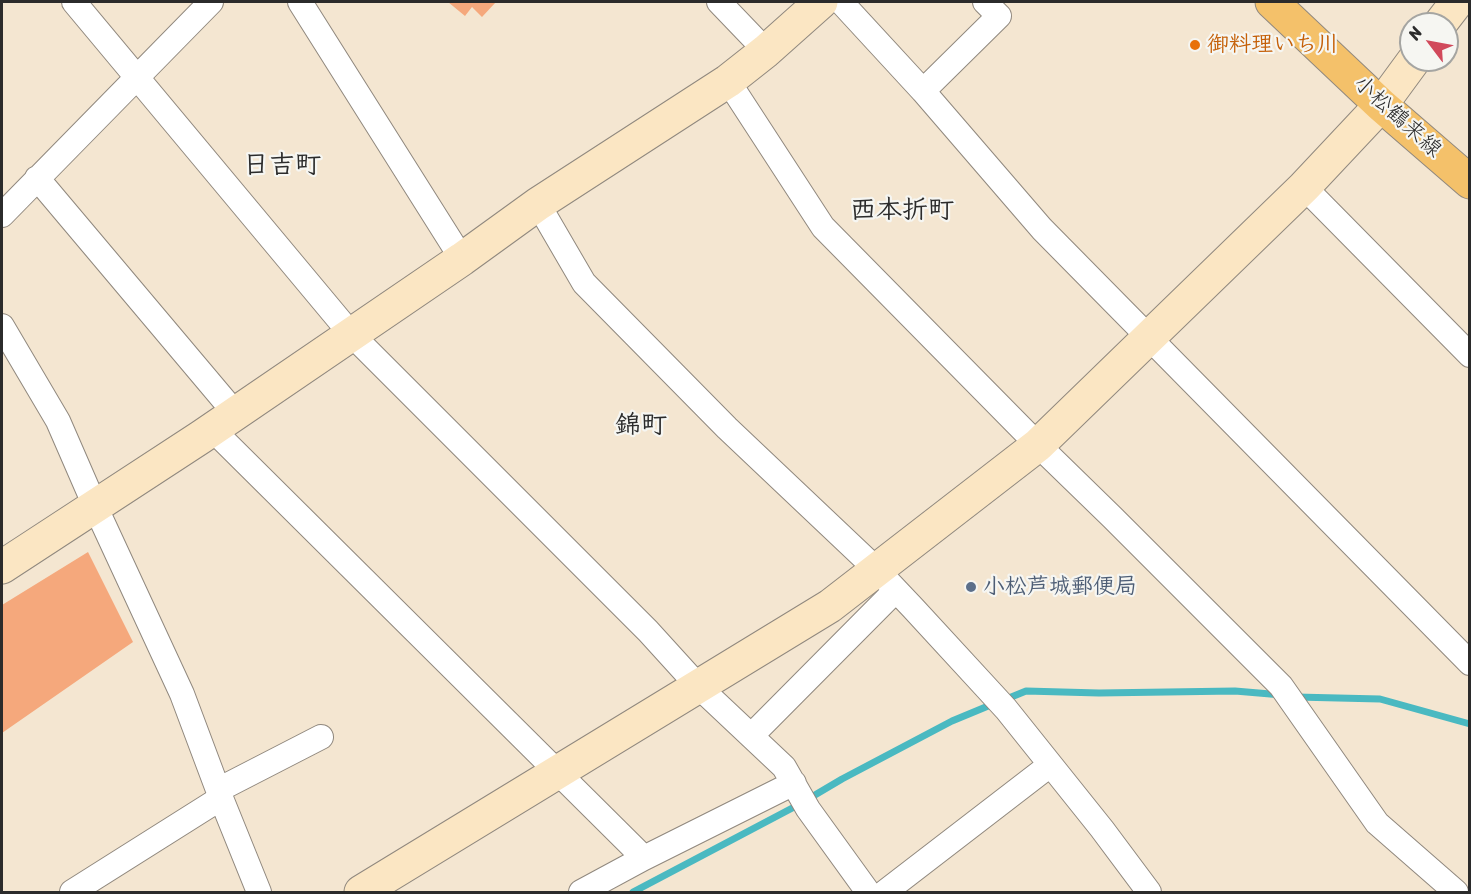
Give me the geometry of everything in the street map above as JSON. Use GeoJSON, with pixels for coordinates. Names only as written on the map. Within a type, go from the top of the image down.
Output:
{"type":"FeatureCollection","features":[{"type":"Feature","properties":{"kind":"main road","name":"小松鶴来線"},"geometry":{"type":"LineString","coordinates":[[1272,2],[1381,105],[1470,182]]}},
{"type":"Feature","properties":{"kind":"street"},"geometry":{"type":"LineString","coordinates":[[74,2],[351,334],[648,631],[698,686],[783,767],[868,892]]}},
{"type":"Feature","properties":{"kind":"street"},"geometry":{"type":"LineString","coordinates":[[2,215],[211,2]]}},
{"type":"Feature","properties":{"kind":"street"},"geometry":{"type":"LineString","coordinates":[[300,2],[462,259]]}},
{"type":"Feature","properties":{"kind":"street"},"geometry":{"type":"LineString","coordinates":[[719,2],[766,51]]}},
{"type":"Feature","properties":{"kind":"street"},"geometry":{"type":"LineString","coordinates":[[2,567],[224,421],[462,259],[538,204],[728,81],[821,2]]}},
{"type":"Feature","properties":{"kind":"street"},"geometry":{"type":"LineString","coordinates":[[841,2],[923,91],[1042,229],[1470,663]]}},
{"type":"Feature","properties":{"kind":"street"},"geometry":{"type":"LineString","coordinates":[[923,91],[999,16],[985,2]]}},
{"type":"Feature","properties":{"kind":"street"},"geometry":{"type":"LineString","coordinates":[[752,736],[886,580],[1038,445],[1150,338],[1304,187],[1381,105],[1405,72]]}},
{"type":"Feature","properties":{"kind":"street"},"geometry":{"type":"LineString","coordinates":[[728,81],[823,227],[1281,687],[1377,823],[1456,892]]}},
{"type":"Feature","properties":{"kind":"street"},"geometry":{"type":"LineString","coordinates":[[38,178],[224,421],[557,773],[644,858]]}},
{"type":"Feature","properties":{"kind":"street"},"geometry":{"type":"LineString","coordinates":[[1304,187],[1470,355]]}},
{"type":"Feature","properties":{"kind":"street"},"geometry":{"type":"LineString","coordinates":[[538,204],[585,283],[727,428],[886,580],[987,688],[1102,829],[1149,892]]}},
{"type":"Feature","properties":{"kind":"street"},"geometry":{"type":"LineString","coordinates":[[2,326],[58,421],[182,694],[259,892]]}},
{"type":"Feature","properties":{"kind":"street"},"geometry":{"type":"LineString","coordinates":[[361,892],[830,606],[886,580]]}},
{"type":"Feature","properties":{"kind":"street"},"geometry":{"type":"LineString","coordinates":[[72,892],[219,794],[321,737]]}},
{"type":"Feature","properties":{"kind":"street"},"geometry":{"type":"LineString","coordinates":[[885,892],[1050,765]]}},
{"type":"Feature","properties":{"kind":"street"},"geometry":{"type":"LineString","coordinates":[[580,892],[644,858],[800,794]]}},
{"type":"Feature","properties":{"kind":"building"},"geometry":{"type":"Polygon","coordinates":[[[448,2],[496,2],[482,17],[472,7],[465,16],[448,2]]]}},
{"type":"Feature","properties":{"kind":"building"},"geometry":{"type":"Polygon","coordinates":[[[88,552],[133,642],[2,733],[2,605],[88,552]]]}},
{"type":"Feature","properties":{"kind":"waterway"},"geometry":{"type":"LineString","coordinates":[[1004,700],[1026,691],[1099,693],[1235,691],[1282,695]]}},
{"type":"Feature","properties":{"kind":"waterway"},"geometry":{"type":"LineString","coordinates":[[1296,697],[1380,699],[1470,724]]}},
{"type":"Feature","properties":{"kind":"waterway"},"geometry":{"type":"LineString","coordinates":[[633,892],[952,721],[993,704]]}},
{"type":"Feature","properties":{"kind":"place","name":"御料理いち川"},"geometry":{"type":"Point","coordinates":[1195,45]}},
{"type":"Feature","properties":{"kind":"place","name":"小松芦城郵便局"},"geometry":{"type":"Point","coordinates":[971,587]}},
{"type":"Feature","properties":{"kind":"district","name":"日吉町"},"geometry":{"type":"Point","coordinates":[282,166]}},
{"type":"Feature","properties":{"kind":"district","name":"西本折町"},"geometry":{"type":"Point","coordinates":[902,211]}},
{"type":"Feature","properties":{"kind":"district","name":"錦町"},"geometry":{"type":"Point","coordinates":[641,426]}}]}
